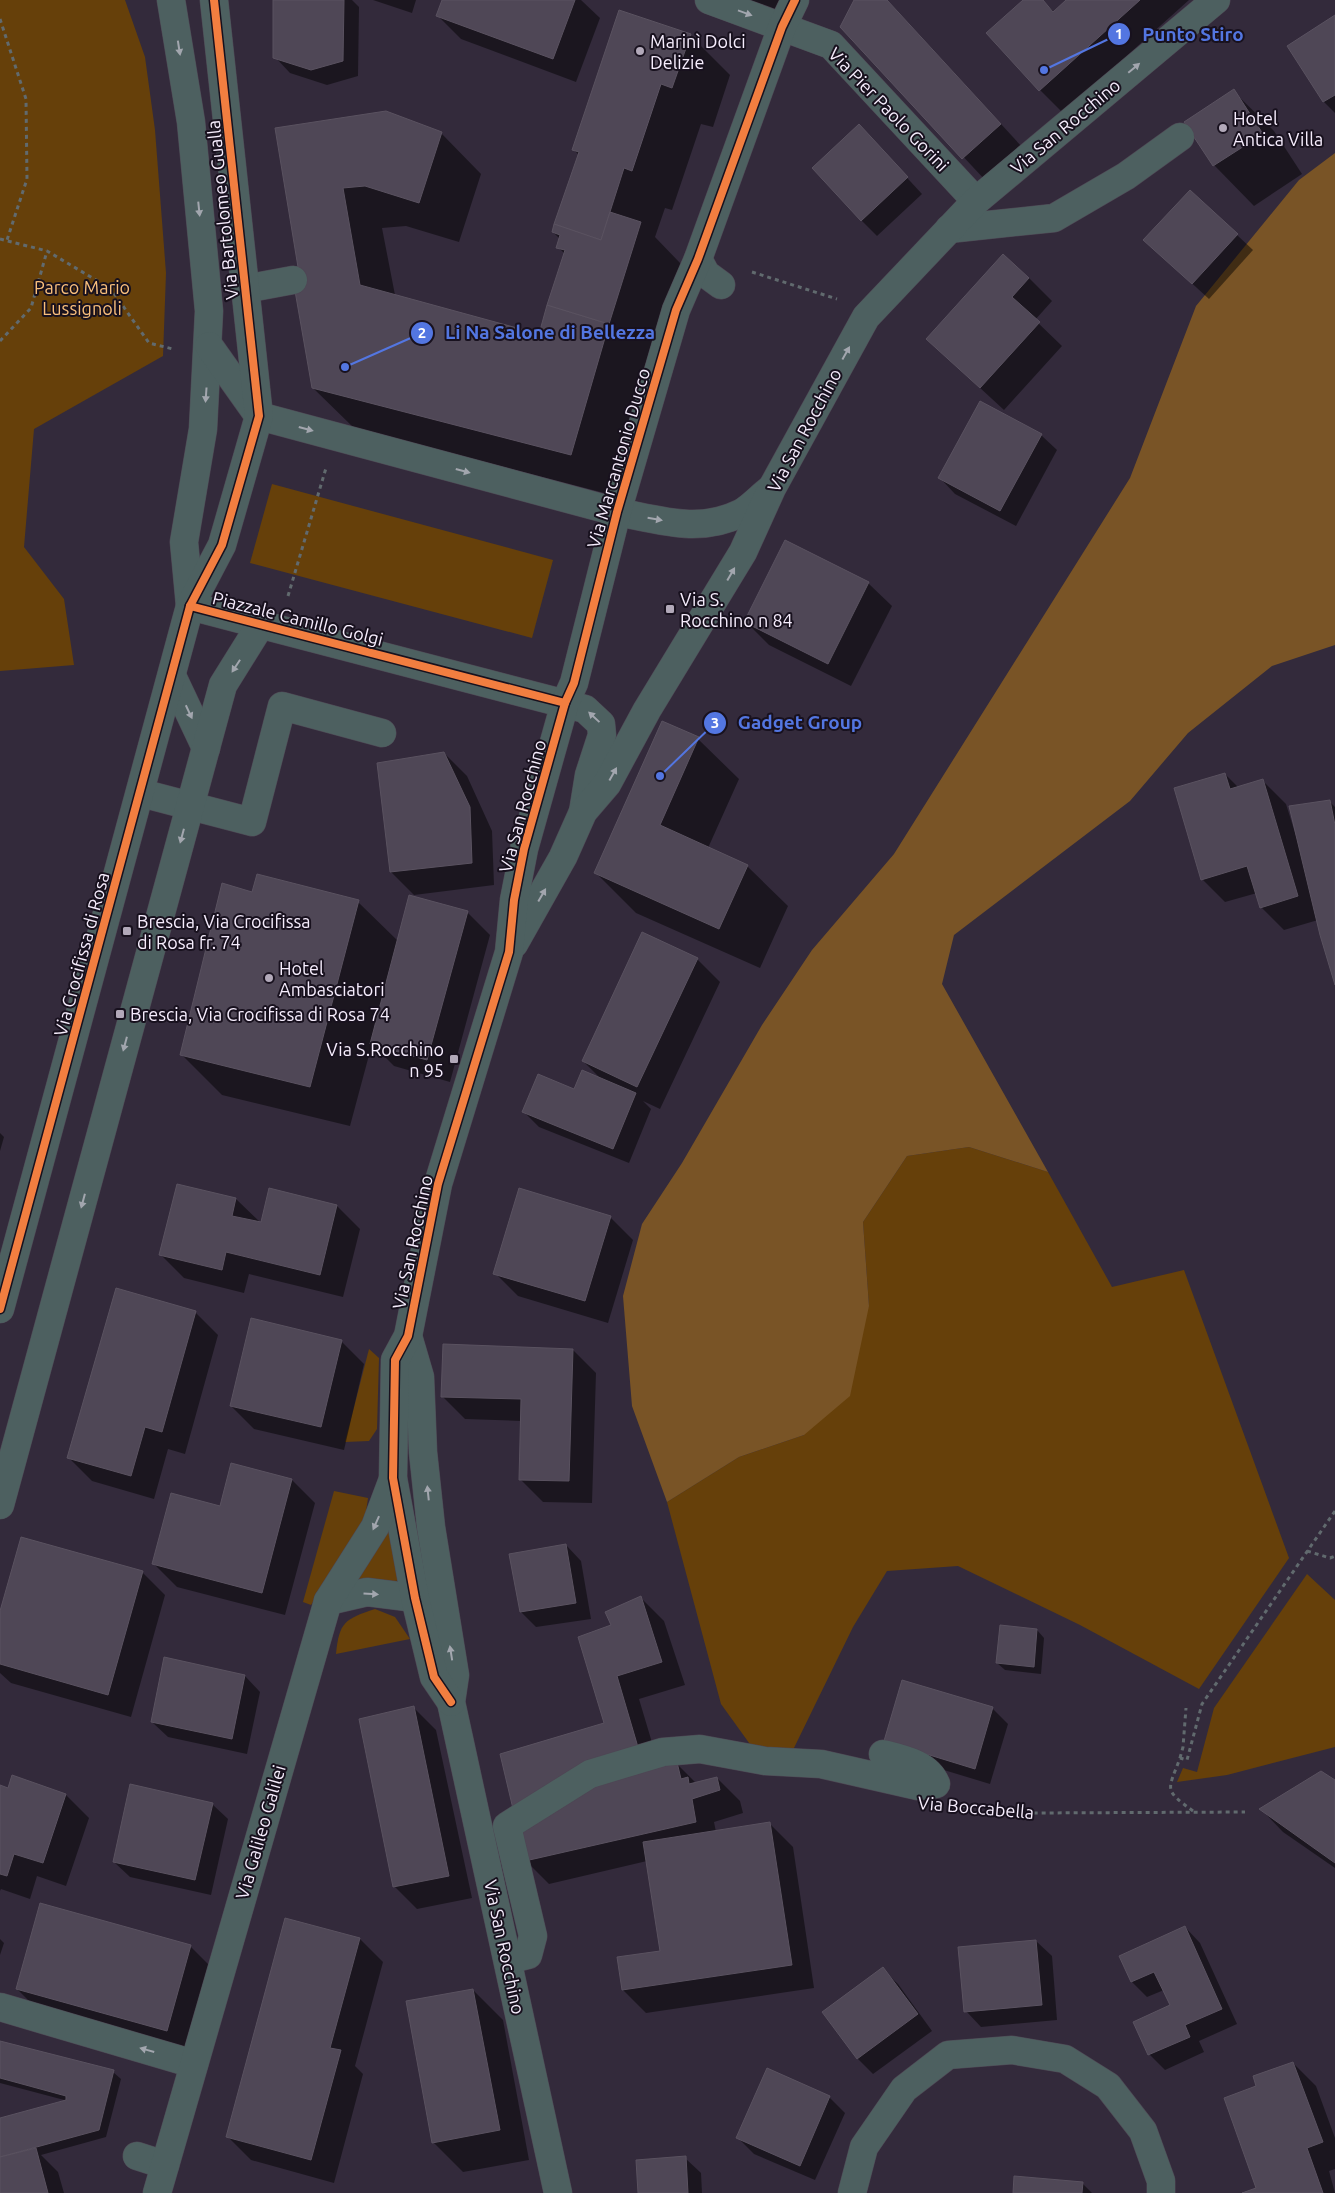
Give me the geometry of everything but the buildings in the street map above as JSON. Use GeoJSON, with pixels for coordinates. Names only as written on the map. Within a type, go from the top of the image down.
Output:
{"type":"FeatureCollection","features":[{"type":"Feature","properties":{"kind":"street","name":"Via Bartolomeo Gualla"},"geometry":{"type":"LineString","coordinates":[[171,0],[191,122],[209,311],[209,354],[203,429],[184,542],[190,606]]}},
{"type":"Feature","properties":{"kind":"street","name":"Via Bartolomeo Gualla"},"geometry":{"type":"LineString","coordinates":[[214,0],[259,416]]}},
{"type":"Feature","properties":{"kind":"street","name":"Via Pier Paolo Gorini"},"geometry":{"type":"LineString","coordinates":[[709,0],[831,45],[976,201]]}},
{"type":"Feature","properties":{"kind":"street","name":"Via Marcantonio Ducco"},"geometry":{"type":"LineString","coordinates":[[565,703],[574,683],[617,512],[676,310],[698,259],[782,27],[795,0]]}},
{"type":"Feature","properties":{"kind":"street","name":"Via San Rocchino"},"geometry":{"type":"LineString","coordinates":[[509,952],[564,857],[583,812],[607,784],[647,710],[734,568],[758,521],[772,488],[866,317],[976,201],[1216,0]]}},
{"type":"Feature","properties":{"kind":"street"},"geometry":{"type":"LineString","coordinates":[[949,229],[1054,218],[1126,176],[1180,138]]}},
{"type":"Feature","properties":{"kind":"street"},"geometry":{"type":"LineString","coordinates":[[698,259],[706,274],[721,285]]}},
{"type":"Feature","properties":{"kind":"street"},"geometry":{"type":"LineString","coordinates":[[245,289],[293,280]]}},
{"type":"Feature","properties":{"kind":"street"},"geometry":{"type":"LineString","coordinates":[[209,354],[259,416],[617,512],[702,526],[743,512],[772,488]]}},
{"type":"Feature","properties":{"kind":"street","name":"Piazzale Camillo Golgi"},"geometry":{"type":"LineString","coordinates":[[259,416],[222,545],[190,606],[586,710],[602,724],[602,735],[589,775],[583,812]]}},
{"type":"Feature","properties":{"kind":"street","name":"Via Crocifissa di Rosa"},"geometry":{"type":"LineString","coordinates":[[0,1309],[190,606]]}},
{"type":"Feature","properties":{"kind":"street"},"geometry":{"type":"LineString","coordinates":[[0,1505],[223,685],[261,624]]}},
{"type":"Feature","properties":{"kind":"street"},"geometry":{"type":"LineString","coordinates":[[172,676],[206,748]]}},
{"type":"Feature","properties":{"kind":"street","name":"Via San Rocchino"},"geometry":{"type":"LineString","coordinates":[[451,1702],[434,1677],[415,1598],[393,1478],[396,1360],[408,1336],[438,1184],[509,952],[514,900],[524,849],[565,703]]}},
{"type":"Feature","properties":{"kind":"street"},"geometry":{"type":"LineString","coordinates":[[140,793],[252,822],[282,706],[382,733]]}},
{"type":"Feature","properties":{"kind":"street","name":"Via San Rocchino"},"geometry":{"type":"LineString","coordinates":[[408,1336],[420,1377],[423,1452],[431,1527],[454,1675],[451,1702],[558,2193]]}},
{"type":"Feature","properties":{"kind":"street","name":"Via Galileo Galilei"},"geometry":{"type":"LineString","coordinates":[[157,2193],[328,1601],[375,1527],[393,1478]]}},
{"type":"Feature","properties":{"kind":"street"},"geometry":{"type":"LineString","coordinates":[[328,1601],[367,1592],[415,1598]]}},
{"type":"Feature","properties":{"kind":"street"},"geometry":{"type":"LineString","coordinates":[[508,1960],[528,1955],[533,1936],[507,1826],[590,1774],[663,1752],[700,1749],[765,1761],[821,1764],[918,1786],[936,1784],[932,1774],[909,1761],[883,1754]]}},
{"type":"Feature","properties":{"kind":"street"},"geometry":{"type":"LineString","coordinates":[[0,2007],[194,2064]]}},
{"type":"Feature","properties":{"kind":"street"},"geometry":{"type":"LineString","coordinates":[[852,2193],[864,2147],[904,2089],[948,2055],[1012,2050],[1065,2059],[1108,2086],[1143,2131],[1161,2180],[1161,2193]]}},
{"type":"Feature","properties":{"kind":"street"},"geometry":{"type":"LineString","coordinates":[[137,2156],[165,2165]]}},
{"type":"Feature","properties":{"kind":"path"},"geometry":{"type":"LineString","coordinates":[[0,19],[26,99],[28,179],[7,240]]}},
{"type":"Feature","properties":{"kind":"path"},"geometry":{"type":"LineString","coordinates":[[0,239],[47,252],[111,289],[149,343],[209,354]]}},
{"type":"Feature","properties":{"kind":"path"},"geometry":{"type":"LineString","coordinates":[[0,341],[31,308],[47,252]]}},
{"type":"Feature","properties":{"kind":"path"},"geometry":{"type":"LineString","coordinates":[[748,271],[843,300]]}},
{"type":"Feature","properties":{"kind":"path"},"geometry":{"type":"LineString","coordinates":[[1180,1758],[1187,1760],[1202,1704],[1335,1511]]}},
{"type":"Feature","properties":{"kind":"path"},"geometry":{"type":"LineString","coordinates":[[1307,1550],[1330,1558],[1335,1556]]}},
{"type":"Feature","properties":{"kind":"path"},"geometry":{"type":"LineString","coordinates":[[1186,1708],[1183,1747],[1170,1788],[1171,1795],[1193,1812]]}},
{"type":"Feature","properties":{"kind":"green space","name":"Parco Mario Lussignoli"},"geometry":{"type":"Polygon","coordinates":[[[0,0],[125,0],[145,57],[155,130],[166,273],[163,356],[34,429],[24,547],[64,599],[74,665],[0,671],[0,0]]]}},
{"type":"Feature","properties":{"kind":"green space"},"geometry":{"type":"Polygon","coordinates":[[[272,484],[553,560],[532,638],[250,563],[272,484]]]}},
{"type":"Feature","properties":{"kind":"green space"},"geometry":{"type":"Polygon","coordinates":[[[969,1147],[1048,1172],[1112,1287],[1184,1270],[1289,1558],[1199,1689],[1080,1625],[958,1566],[887,1571],[853,1627],[792,1752],[752,1747],[721,1704],[667,1502],[739,1457],[804,1435],[869,1306],[863,1222],[907,1156],[969,1147]]]}},
{"type":"Feature","properties":{"kind":"green space"},"geometry":{"type":"Polygon","coordinates":[[[369,1349],[379,1358],[377,1429],[369,1441],[345,1442],[369,1349]]]}},
{"type":"Feature","properties":{"kind":"green space"},"geometry":{"type":"Polygon","coordinates":[[[334,1491],[368,1498],[364,1525],[311,1605],[303,1602],[334,1491]]]}},
{"type":"Feature","properties":{"kind":"green space"},"geometry":{"type":"Polygon","coordinates":[[[388,1528],[404,1580],[355,1585],[388,1528]]]}},
{"type":"Feature","properties":{"kind":"green space"},"geometry":{"type":"Polygon","coordinates":[[[1307,1574],[1335,1600],[1335,1747],[1227,1775],[1177,1782],[1183,1768],[1197,1772],[1214,1708],[1307,1574]]]}},
{"type":"Feature","properties":{"kind":"green space"},"geometry":{"type":"Polygon","coordinates":[[[375,1609],[395,1617],[410,1639],[336,1654],[339,1635],[345,1623],[350,1619],[375,1609]]]}},
{"type":"Feature","properties":{"kind":"shaded area"},"geometry":{"type":"Polygon","coordinates":[[[1335,153],[1335,645],[1272,666],[1188,733],[1130,801],[954,935],[942,984],[1048,1172],[969,1147],[907,1156],[863,1222],[869,1306],[850,1396],[804,1435],[739,1457],[667,1502],[632,1406],[623,1296],[642,1224],[682,1163],[762,1025],[812,950],[894,854],[1130,478],[1196,306],[1299,180],[1335,153]]]}},
{"type":"Feature","properties":{"kind":"cycle path"},"geometry":{"type":"LineString","coordinates":[[0,1309],[190,606],[222,545],[259,416],[214,0]]}},
{"type":"Feature","properties":{"kind":"cycle path"},"geometry":{"type":"LineString","coordinates":[[451,1702],[434,1677],[415,1598],[393,1478],[395,1360],[408,1336],[438,1184],[509,952],[514,900],[524,849],[565,703],[574,683],[617,512],[676,310],[698,259],[782,27],[795,0]]}},
{"type":"Feature","properties":{"kind":"cycle path"},"geometry":{"type":"LineString","coordinates":[[190,606],[565,703]]}},
{"type":"Feature","properties":{"kind":"place","name":"Marinì Dolci Delizie"},"geometry":{"type":"Point","coordinates":[640,51]}},
{"type":"Feature","properties":{"kind":"place","name":"Punto Stiro"},"geometry":{"type":"Point","coordinates":[1044,70]}},
{"type":"Feature","properties":{"kind":"place","name":"Hotel Antica Villa"},"geometry":{"type":"Point","coordinates":[1223,128]}},
{"type":"Feature","properties":{"kind":"place","name":"Li Na Salone di Bellezza"},"geometry":{"type":"Point","coordinates":[345,367]}},
{"type":"Feature","properties":{"kind":"place","name":"Via S. Rocchino n 84"},"geometry":{"type":"Point","coordinates":[670,609]}},
{"type":"Feature","properties":{"kind":"place","name":"Gadget Group"},"geometry":{"type":"Point","coordinates":[660,776]}},
{"type":"Feature","properties":{"kind":"place","name":"Brescia, Via Crocifissa di Rosa fr. 74"},"geometry":{"type":"Point","coordinates":[127,931]}},
{"type":"Feature","properties":{"kind":"place","name":"Hotel Ambasciatori"},"geometry":{"type":"Point","coordinates":[269,978]}},
{"type":"Feature","properties":{"kind":"place","name":"Brescia, Via Crocifissa di Rosa 74"},"geometry":{"type":"Point","coordinates":[120,1014]}},
{"type":"Feature","properties":{"kind":"place","name":"Via S.Rocchino n 95"},"geometry":{"type":"Point","coordinates":[454,1059]}}]}
